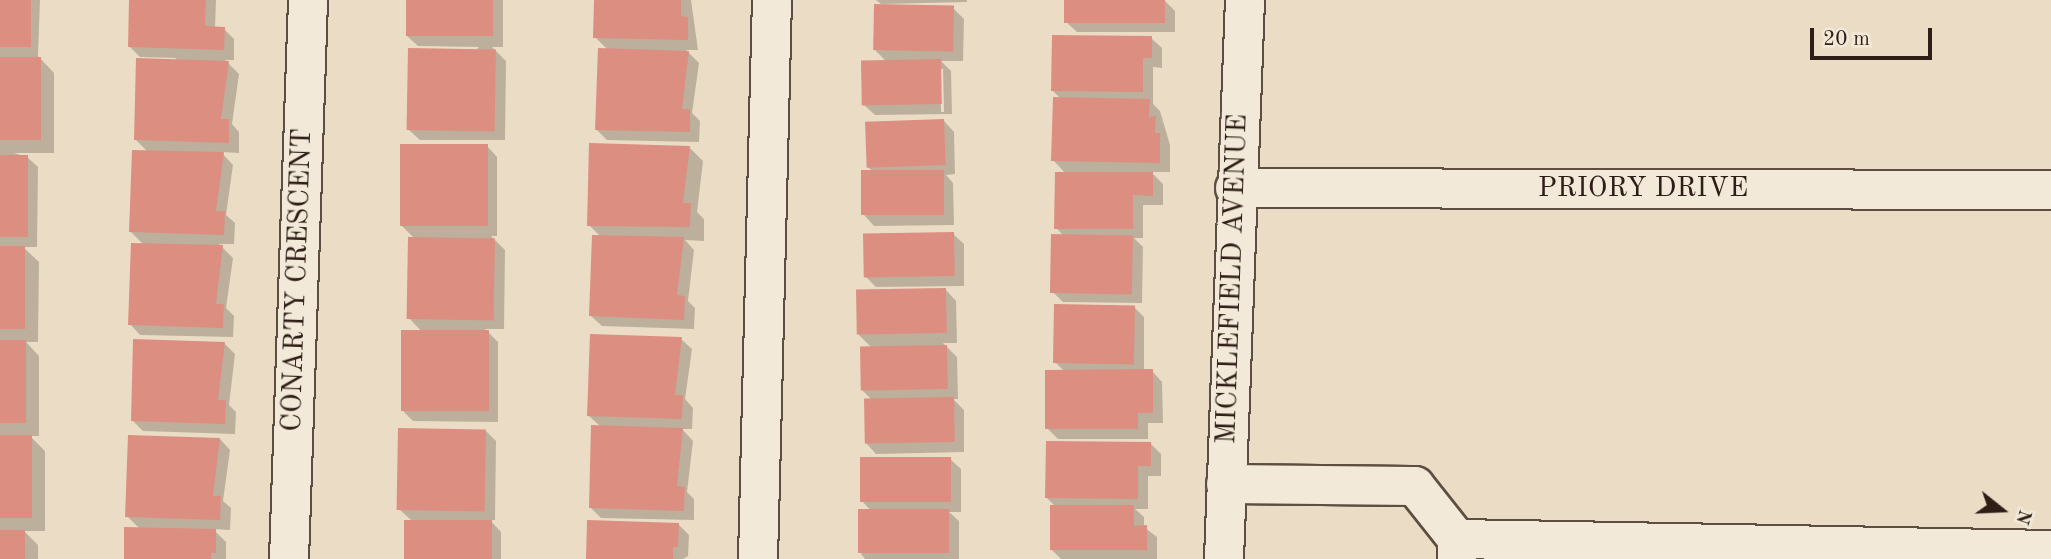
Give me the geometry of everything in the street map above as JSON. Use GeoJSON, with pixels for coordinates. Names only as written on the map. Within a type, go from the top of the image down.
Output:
{"type":"FeatureCollection","features":[{"type":"Feature","properties":{"kind":"street","name":"CONARTY CRESCENT"},"geometry":{"type":"LineString","coordinates":[[289,559],[308,0]]}},
{"type":"Feature","properties":{"kind":"street"},"geometry":{"type":"LineString","coordinates":[[758,559],[772,0]]}},
{"type":"Feature","properties":{"kind":"street","name":"MICKLEFIELD AVENUE"},"geometry":{"type":"LineString","coordinates":[[1224,559],[1245,0]]}},
{"type":"Feature","properties":{"kind":"street","name":"PRIORY DRIVE"},"geometry":{"type":"LineString","coordinates":[[1236,188],[2051,190]]}},
{"type":"Feature","properties":{"kind":"street"},"geometry":{"type":"LineString","coordinates":[[1226,484],[1415,486],[1457,549],[2051,551]]}},
{"type":"Feature","properties":{"kind":"building"},"geometry":{"type":"Polygon","coordinates":[[[0,0],[31,0],[31,47],[0,47],[0,0]]]}},
{"type":"Feature","properties":{"kind":"building"},"geometry":{"type":"Polygon","coordinates":[[[129,0],[206,0],[205,26],[225,27],[224,50],[128,47],[129,0]]]}},
{"type":"Feature","properties":{"kind":"building"},"geometry":{"type":"Polygon","coordinates":[[[406,0],[493,0],[493,36],[406,36],[406,0]]]}},
{"type":"Feature","properties":{"kind":"building"},"geometry":{"type":"Polygon","coordinates":[[[594,0],[681,0],[681,16],[688,17],[688,40],[593,38],[594,0]]]}},
{"type":"Feature","properties":{"kind":"building"},"geometry":{"type":"Polygon","coordinates":[[[1064,0],[1165,0],[1165,23],[1064,23],[1064,0]]]}},
{"type":"Feature","properties":{"kind":"building"},"geometry":{"type":"Polygon","coordinates":[[[874,4],[954,5],[953,51],[873,50],[874,4]]]}},
{"type":"Feature","properties":{"kind":"building"},"geometry":{"type":"Polygon","coordinates":[[[1052,35],[1152,36],[1152,58],[1143,58],[1143,92],[1051,91],[1052,35]]]}},
{"type":"Feature","properties":{"kind":"building"},"geometry":{"type":"Polygon","coordinates":[[[408,48],[496,50],[495,132],[407,130],[408,48]]]}},
{"type":"Feature","properties":{"kind":"building"},"geometry":{"type":"Polygon","coordinates":[[[598,48],[689,51],[682,109],[690,109],[690,132],[595,130],[598,48]]]}},
{"type":"Feature","properties":{"kind":"building"},"geometry":{"type":"Polygon","coordinates":[[[0,57],[41,57],[41,140],[0,140],[0,57]]]}},
{"type":"Feature","properties":{"kind":"building"},"geometry":{"type":"Polygon","coordinates":[[[136,58],[229,61],[221,119],[229,119],[229,143],[134,140],[136,58]]]}},
{"type":"Feature","properties":{"kind":"building"},"geometry":{"type":"Polygon","coordinates":[[[941,59],[942,104],[862,105],[861,60],[941,59]]]}},
{"type":"Feature","properties":{"kind":"building"},"geometry":{"type":"Polygon","coordinates":[[[1053,97],[1150,99],[1149,118],[1156,115],[1155,133],[1160,133],[1160,163],[1051,161],[1053,97]]]}},
{"type":"Feature","properties":{"kind":"building"},"geometry":{"type":"Polygon","coordinates":[[[944,119],[946,165],[867,168],[865,122],[944,119]]]}},
{"type":"Feature","properties":{"kind":"building"},"geometry":{"type":"Polygon","coordinates":[[[589,143],[690,146],[683,203],[691,203],[690,227],[587,226],[589,143]]]}},
{"type":"Feature","properties":{"kind":"building"},"geometry":{"type":"Polygon","coordinates":[[[400,144],[488,144],[488,226],[400,226],[400,144]]]}},
{"type":"Feature","properties":{"kind":"building"},"geometry":{"type":"Polygon","coordinates":[[[132,150],[224,152],[216,211],[225,211],[224,235],[129,232],[132,150]]]}},
{"type":"Feature","properties":{"kind":"building"},"geometry":{"type":"Polygon","coordinates":[[[0,155],[28,155],[28,237],[0,237],[0,155]]]}},
{"type":"Feature","properties":{"kind":"building"},"geometry":{"type":"Polygon","coordinates":[[[861,170],[944,170],[944,215],[861,215],[861,170]]]}},
{"type":"Feature","properties":{"kind":"building"},"geometry":{"type":"Polygon","coordinates":[[[1055,172],[1153,172],[1153,196],[1133,195],[1133,229],[1054,229],[1055,172]]]}},
{"type":"Feature","properties":{"kind":"building"},"geometry":{"type":"Polygon","coordinates":[[[954,232],[955,276],[864,278],[863,234],[954,232]]]}},
{"type":"Feature","properties":{"kind":"building"},"geometry":{"type":"Polygon","coordinates":[[[1051,234],[1133,235],[1132,294],[1050,293],[1051,234]]]}},
{"type":"Feature","properties":{"kind":"building"},"geometry":{"type":"Polygon","coordinates":[[[592,235],[684,237],[677,295],[685,296],[684,320],[589,316],[592,235]]]}},
{"type":"Feature","properties":{"kind":"building"},"geometry":{"type":"Polygon","coordinates":[[[408,237],[495,239],[494,321],[407,319],[408,237]]]}},
{"type":"Feature","properties":{"kind":"building"},"geometry":{"type":"Polygon","coordinates":[[[131,243],[223,245],[216,304],[224,304],[223,328],[128,325],[131,243]]]}},
{"type":"Feature","properties":{"kind":"building"},"geometry":{"type":"Polygon","coordinates":[[[0,246],[25,246],[25,329],[0,329],[0,246]]]}},
{"type":"Feature","properties":{"kind":"building"},"geometry":{"type":"Polygon","coordinates":[[[946,288],[947,333],[857,335],[856,290],[946,288]]]}},
{"type":"Feature","properties":{"kind":"building"},"geometry":{"type":"Polygon","coordinates":[[[1054,304],[1135,305],[1134,364],[1053,363],[1054,304]]]}},
{"type":"Feature","properties":{"kind":"building"},"geometry":{"type":"Polygon","coordinates":[[[401,330],[489,330],[489,411],[401,411],[401,330]]]}},
{"type":"Feature","properties":{"kind":"building"},"geometry":{"type":"Polygon","coordinates":[[[590,334],[682,337],[675,395],[683,395],[682,419],[587,416],[590,334]]]}},
{"type":"Feature","properties":{"kind":"building"},"geometry":{"type":"Polygon","coordinates":[[[133,339],[225,342],[218,400],[226,400],[225,424],[131,421],[133,339]]]}},
{"type":"Feature","properties":{"kind":"building"},"geometry":{"type":"Polygon","coordinates":[[[0,340],[26,340],[26,423],[0,423],[0,340]]]}},
{"type":"Feature","properties":{"kind":"building"},"geometry":{"type":"Polygon","coordinates":[[[947,345],[948,389],[861,391],[860,347],[947,345]]]}},
{"type":"Feature","properties":{"kind":"building"},"geometry":{"type":"Polygon","coordinates":[[[1153,369],[1153,413],[1138,413],[1138,429],[1045,429],[1045,370],[1153,369]]]}},
{"type":"Feature","properties":{"kind":"building"},"geometry":{"type":"Polygon","coordinates":[[[954,397],[955,442],[865,444],[864,399],[954,397]]]}},
{"type":"Feature","properties":{"kind":"building"},"geometry":{"type":"Polygon","coordinates":[[[591,425],[683,428],[677,486],[685,487],[684,511],[589,508],[591,425]]]}},
{"type":"Feature","properties":{"kind":"building"},"geometry":{"type":"Polygon","coordinates":[[[398,428],[486,430],[485,512],[397,510],[398,428]]]}},
{"type":"Feature","properties":{"kind":"building"},"geometry":{"type":"Polygon","coordinates":[[[0,435],[32,435],[32,518],[0,518],[0,435]]]}},
{"type":"Feature","properties":{"kind":"building"},"geometry":{"type":"Polygon","coordinates":[[[128,435],[220,438],[213,496],[221,496],[220,520],[125,517],[128,435]]]}},
{"type":"Feature","properties":{"kind":"building"},"geometry":{"type":"Polygon","coordinates":[[[1046,441],[1151,442],[1151,466],[1138,466],[1138,499],[1045,498],[1046,441]]]}},
{"type":"Feature","properties":{"kind":"building"},"geometry":{"type":"Polygon","coordinates":[[[860,457],[951,457],[951,502],[860,502],[860,457]]]}},
{"type":"Feature","properties":{"kind":"building"},"geometry":{"type":"Polygon","coordinates":[[[1050,505],[1134,505],[1134,526],[1147,525],[1147,550],[1050,550],[1050,505]]]}},
{"type":"Feature","properties":{"kind":"building"},"geometry":{"type":"Polygon","coordinates":[[[858,509],[949,509],[949,553],[858,553],[858,509]]]}},
{"type":"Feature","properties":{"kind":"building"},"geometry":{"type":"Polygon","coordinates":[[[404,520],[492,520],[492,559],[404,559],[404,520]]]}},
{"type":"Feature","properties":{"kind":"building"},"geometry":{"type":"Polygon","coordinates":[[[587,520],[679,523],[678,547],[673,547],[673,559],[586,559],[587,520]]]}},
{"type":"Feature","properties":{"kind":"building"},"geometry":{"type":"Polygon","coordinates":[[[124,527],[216,529],[216,553],[211,553],[211,559],[124,559],[124,527]]]}},
{"type":"Feature","properties":{"kind":"building"},"geometry":{"type":"Polygon","coordinates":[[[0,530],[25,530],[25,559],[0,559],[0,530]]]}}]}
